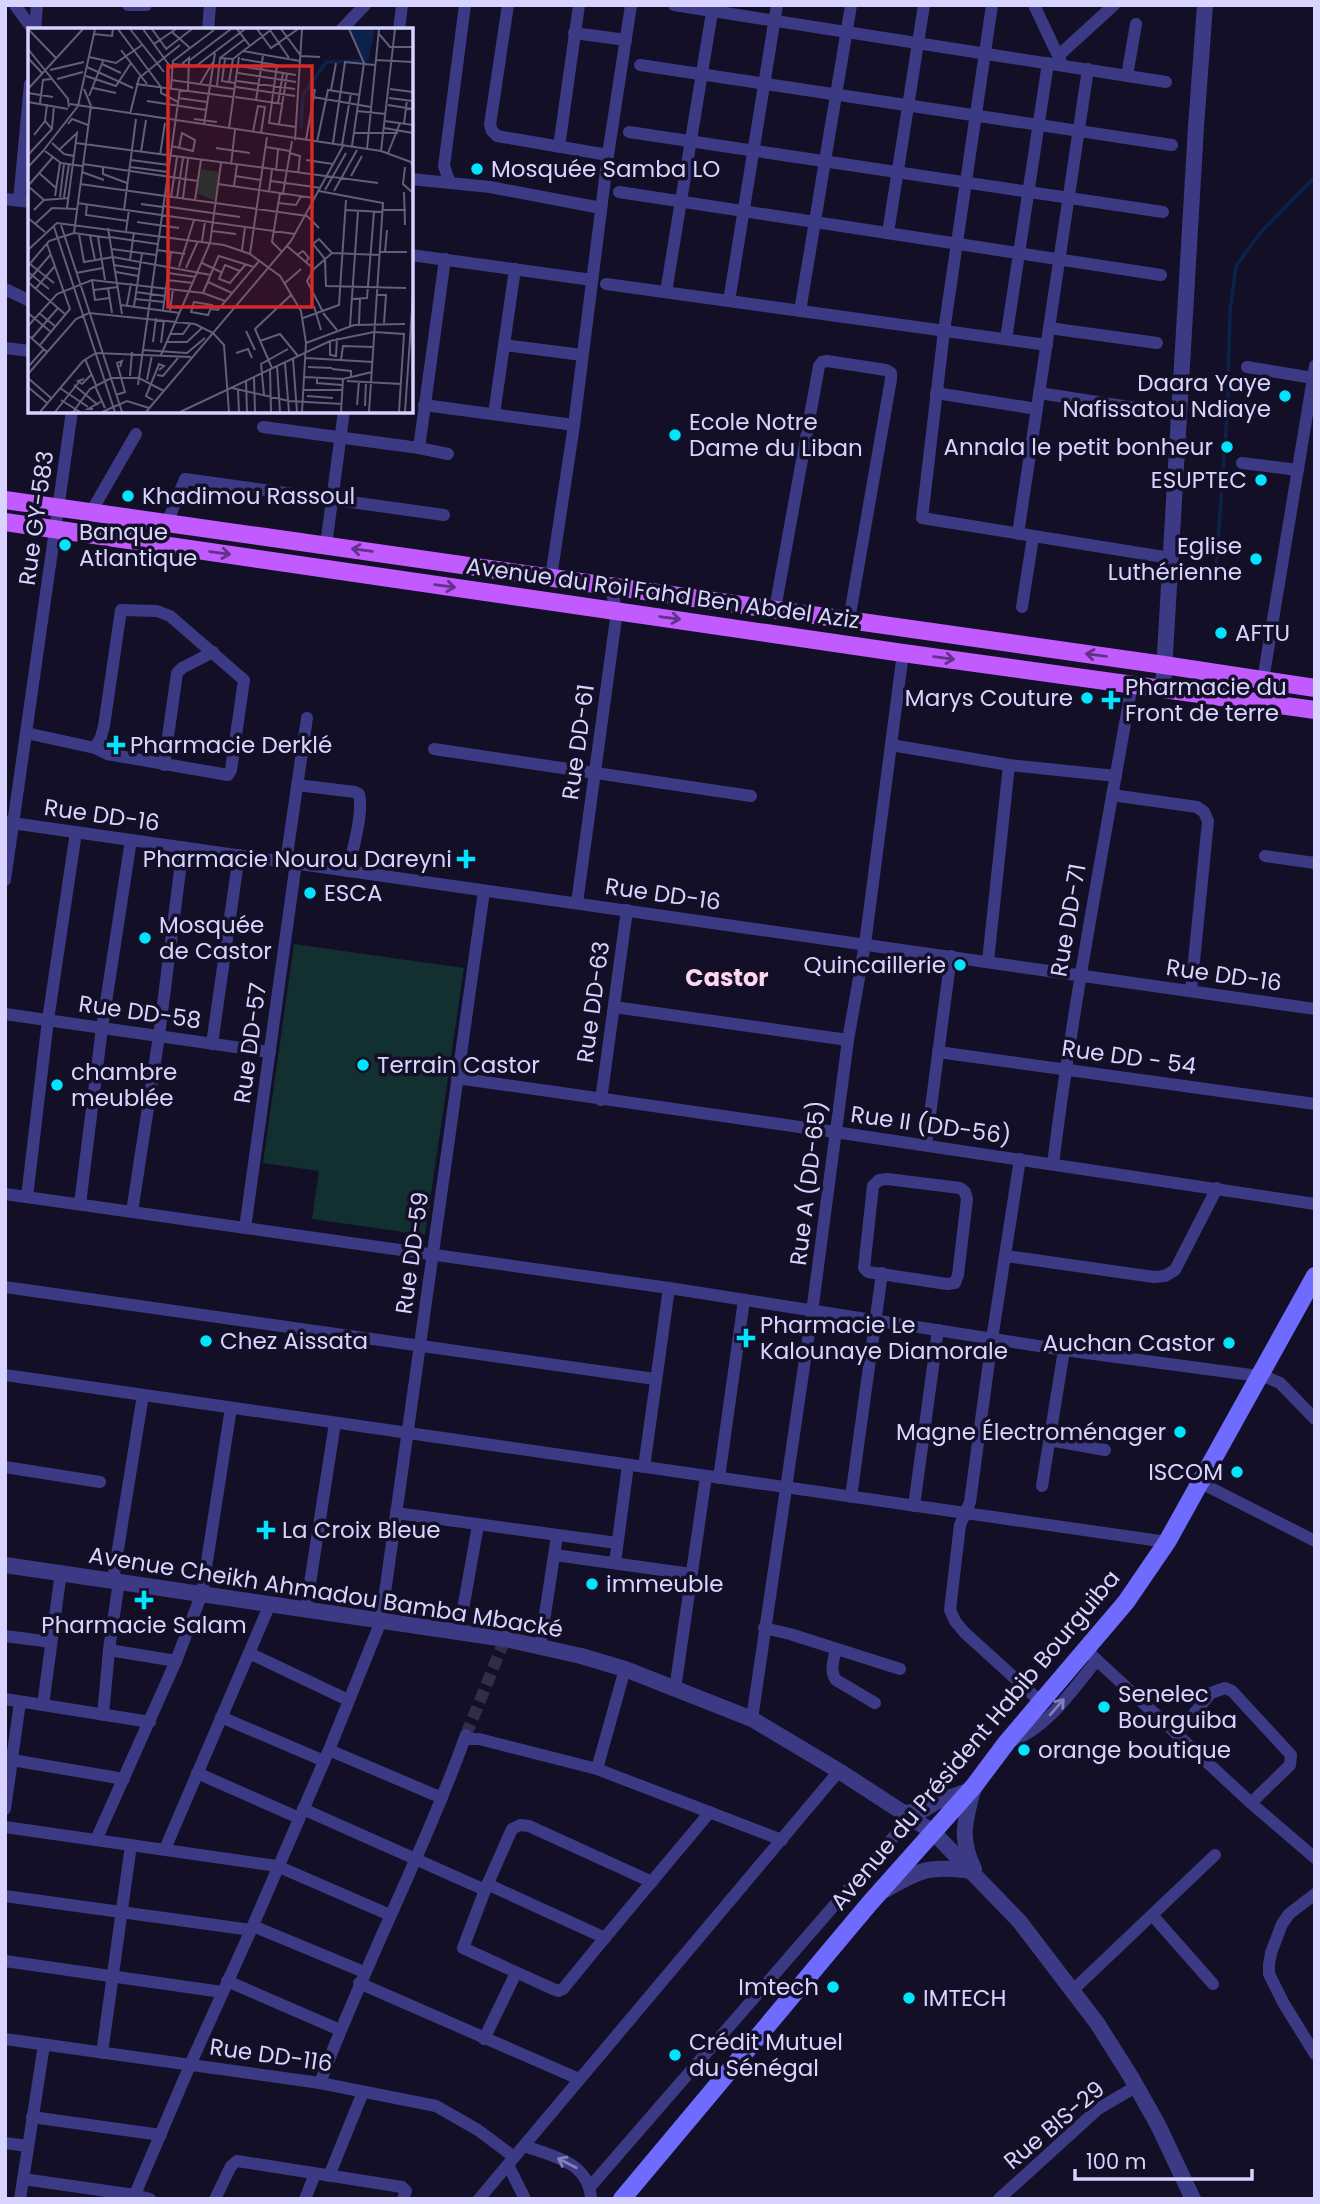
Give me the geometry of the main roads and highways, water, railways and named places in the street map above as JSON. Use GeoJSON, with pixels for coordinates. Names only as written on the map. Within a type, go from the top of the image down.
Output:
{"type":"FeatureCollection","features":[{"type":"Feature","properties":{"kind":"main road","name":"Avenue du Roi Fahd Ben Abdel Aziz"},"geometry":{"type":"LineString","coordinates":[[5,500],[1315,688]]}},
{"type":"Feature","properties":{"kind":"main road","name":"Avenue du Roi Fahd Ben Abdel Aziz"},"geometry":{"type":"LineString","coordinates":[[5,522],[903,653],[1315,710]]}},
{"type":"Feature","properties":{"kind":"main road","name":"Avenue du Président Habib Bourguiba"},"geometry":{"type":"LineString","coordinates":[[622,2199],[880,1893],[973,1788],[1007,1742],[1042,1703],[1092,1655],[1167,1542],[1315,1276]]}},
{"type":"Feature","properties":{"kind":"waterway"},"geometry":{"type":"LineString","coordinates":[[1216,568],[1227,416],[1230,312],[1236,266],[1261,232],[1315,177]]}},
{"type":"Feature","properties":{"kind":"tunnel"},"geometry":{"type":"LineString","coordinates":[[466,1735],[505,1639]]}},
{"type":"Feature","properties":{"kind":"place","name":"Mosquée Samba LO"},"geometry":{"type":"Point","coordinates":[477,169]}},
{"type":"Feature","properties":{"kind":"place","name":"Daara Yaye Nafissatou Ndiaye"},"geometry":{"type":"Point","coordinates":[1285,396]}},
{"type":"Feature","properties":{"kind":"place","name":"Ecole Notre Dame du Liban"},"geometry":{"type":"Point","coordinates":[675,435]}},
{"type":"Feature","properties":{"kind":"place","name":"Annala le petit bonheur"},"geometry":{"type":"Point","coordinates":[1227,447]}},
{"type":"Feature","properties":{"kind":"place","name":"ESUPTEC"},"geometry":{"type":"Point","coordinates":[1261,480]}},
{"type":"Feature","properties":{"kind":"place","name":"Khadimou Rassoul"},"geometry":{"type":"Point","coordinates":[128,496]}},
{"type":"Feature","properties":{"kind":"place","name":"Banque Atlantique"},"geometry":{"type":"Point","coordinates":[65,545]}},
{"type":"Feature","properties":{"kind":"place","name":"Eglise Luthérienne"},"geometry":{"type":"Point","coordinates":[1256,559]}},
{"type":"Feature","properties":{"kind":"place","name":"AFTU"},"geometry":{"type":"Point","coordinates":[1221,633]}},
{"type":"Feature","properties":{"kind":"place","name":"Marys Couture"},"geometry":{"type":"Point","coordinates":[1087,698]}},
{"type":"Feature","properties":{"kind":"place","name":"Pharmacie du Front de terre"},"geometry":{"type":"Point","coordinates":[1111,700]}},
{"type":"Feature","properties":{"kind":"place","name":"Pharmacie Derklé"},"geometry":{"type":"Point","coordinates":[116,745]}},
{"type":"Feature","properties":{"kind":"place","name":"Pharmacie Nourou Dareyni"},"geometry":{"type":"Point","coordinates":[466,859]}},
{"type":"Feature","properties":{"kind":"place","name":"ESCA"},"geometry":{"type":"Point","coordinates":[310,893]}},
{"type":"Feature","properties":{"kind":"place","name":"Mosquée de Castor"},"geometry":{"type":"Point","coordinates":[145,938]}},
{"type":"Feature","properties":{"kind":"place","name":"Quincaillerie"},"geometry":{"type":"Point","coordinates":[960,965]}},
{"type":"Feature","properties":{"kind":"place","name":"Terrain Castor"},"geometry":{"type":"Point","coordinates":[363,1065]}},
{"type":"Feature","properties":{"kind":"place","name":"chambre meublée"},"geometry":{"type":"Point","coordinates":[57,1085]}},
{"type":"Feature","properties":{"kind":"place","name":"Pharmacie Le Kalounaye Diamorale"},"geometry":{"type":"Point","coordinates":[746,1338]}},
{"type":"Feature","properties":{"kind":"place","name":"Chez Aissata"},"geometry":{"type":"Point","coordinates":[206,1341]}},
{"type":"Feature","properties":{"kind":"place","name":"Auchan Castor"},"geometry":{"type":"Point","coordinates":[1229,1343]}},
{"type":"Feature","properties":{"kind":"place","name":"Magne Électroménager"},"geometry":{"type":"Point","coordinates":[1180,1432]}},
{"type":"Feature","properties":{"kind":"place","name":"ISCOM"},"geometry":{"type":"Point","coordinates":[1237,1472]}},
{"type":"Feature","properties":{"kind":"place","name":"La Croix Bleue"},"geometry":{"type":"Point","coordinates":[266,1530]}},
{"type":"Feature","properties":{"kind":"place","name":"immeuble"},"geometry":{"type":"Point","coordinates":[592,1584]}},
{"type":"Feature","properties":{"kind":"place","name":"Pharmacie Salam"},"geometry":{"type":"Point","coordinates":[144,1600]}},
{"type":"Feature","properties":{"kind":"place","name":"Senelec Bourguiba"},"geometry":{"type":"Point","coordinates":[1104,1707]}},
{"type":"Feature","properties":{"kind":"place","name":"orange boutique"},"geometry":{"type":"Point","coordinates":[1024,1750]}},
{"type":"Feature","properties":{"kind":"place","name":"Imtech"},"geometry":{"type":"Point","coordinates":[833,1987]}},
{"type":"Feature","properties":{"kind":"place","name":"IMTECH"},"geometry":{"type":"Point","coordinates":[909,1998]}},
{"type":"Feature","properties":{"kind":"place","name":"Crédit Mutuel du Sénégal"},"geometry":{"type":"Point","coordinates":[675,2055]}},
{"type":"Feature","properties":{"kind":"district","name":"Castor"},"geometry":{"type":"Point","coordinates":[727,977]}}]}
